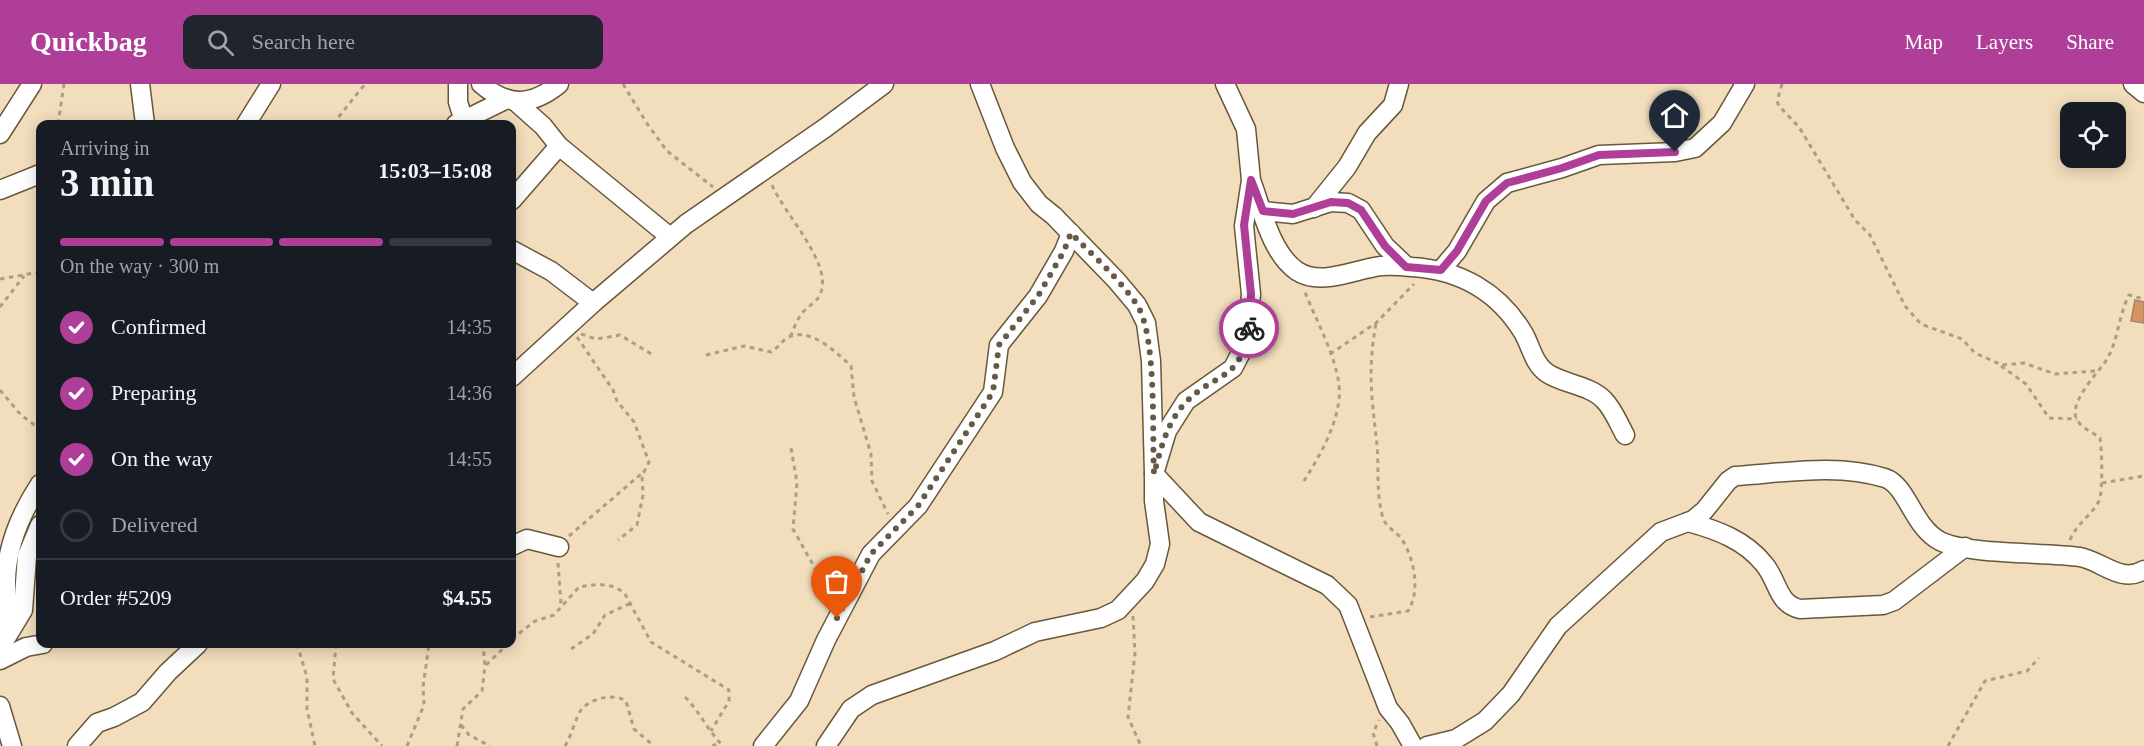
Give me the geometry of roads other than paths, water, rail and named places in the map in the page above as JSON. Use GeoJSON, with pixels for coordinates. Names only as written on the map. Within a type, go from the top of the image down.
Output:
{"type":"FeatureCollection","features":[{"type":"Feature","properties":{"kind":"street"},"geometry":{"type":"LineString","coordinates":[[0,134],[32,84]]}},
{"type":"Feature","properties":{"kind":"street"},"geometry":{"type":"LineString","coordinates":[[141,84],[145,120]]}},
{"type":"Feature","properties":{"kind":"street"},"geometry":{"type":"LineString","coordinates":[[248,120],[271,84]]}},
{"type":"Feature","properties":{"kind":"street"},"geometry":{"type":"LineString","coordinates":[[458,84],[460,120]]}},
{"type":"Feature","properties":{"kind":"street"},"geometry":{"type":"LineString","coordinates":[[481,84],[512,101],[543,126],[559,146],[670,237]]}},
{"type":"Feature","properties":{"kind":"street"},"geometry":{"type":"LineString","coordinates":[[467,120],[512,101],[542,95],[559,84]]}},
{"type":"Feature","properties":{"kind":"street"},"geometry":{"type":"LineString","coordinates":[[516,373],[670,237],[724,195],[794,150],[884,84]]}},
{"type":"Feature","properties":{"kind":"street"},"geometry":{"type":"LineString","coordinates":[[829,743],[851,709],[872,695],[995,651],[1035,632],[1101,618],[1118,610],[1132,596],[1155,564],[1160,544],[1154,501],[1151,361],[1146,323],[1137,305],[1071,233],[1039,204],[1022,182],[1005,148],[980,84]]}},
{"type":"Feature","properties":{"kind":"street"},"geometry":{"type":"LineString","coordinates":[[1154,474],[1167,431],[1176,415],[1186,401],[1233,368],[1247,341],[1251,294],[1244,225],[1251,180],[1246,129],[1224,84]]}},
{"type":"Feature","properties":{"kind":"street"},"geometry":{"type":"LineString","coordinates":[[1314,208],[1347,167],[1367,133],[1394,105],[1399,84]]}},
{"type":"Feature","properties":{"kind":"street"},"geometry":{"type":"LineString","coordinates":[[1436,270],[1457,251],[1486,201],[1498,188],[1507,183],[1599,155],[1675,152],[1695,148],[1722,123],[1745,84]]}},
{"type":"Feature","properties":{"kind":"street"},"geometry":{"type":"LineString","coordinates":[[2133,84],[2144,93]]}},
{"type":"Feature","properties":{"kind":"street"},"geometry":{"type":"LineString","coordinates":[[516,195],[559,146]]}},
{"type":"Feature","properties":{"kind":"street"},"geometry":{"type":"LineString","coordinates":[[0,190],[36,176]]}},
{"type":"Feature","properties":{"kind":"street"},"geometry":{"type":"LineString","coordinates":[[1251,180],[1273,238],[1288,264],[1297,271],[1308,277],[1323,278],[1381,266],[1406,267],[1436,270],[1477,283],[1497,300],[1523,333],[1535,359],[1546,372],[1604,399],[1625,435]]}},
{"type":"Feature","properties":{"kind":"street"},"geometry":{"type":"LineString","coordinates":[[1263,211],[1293,214],[1331,202],[1348,203],[1361,210],[1385,246],[1406,267]]}},
{"type":"Feature","properties":{"kind":"street"},"geometry":{"type":"LineString","coordinates":[[762,746],[799,701],[839,615],[871,554],[918,506],[993,392],[999,345],[1038,296],[1064,251],[1071,233]]}},
{"type":"Feature","properties":{"kind":"street"},"geometry":{"type":"LineString","coordinates":[[516,252],[551,271],[593,303]]}},
{"type":"Feature","properties":{"kind":"street"},"geometry":{"type":"LineString","coordinates":[[1427,746],[1456,739],[1485,721],[1510,694],[1558,626],[1661,532],[1688,522],[1704,511],[1728,481],[1735,476],[1854,471],[1897,484],[1924,529],[1941,541],[1965,547],[2083,558],[2121,574],[2137,574],[2144,570]]}},
{"type":"Feature","properties":{"kind":"street"},"geometry":{"type":"LineString","coordinates":[[1154,474],[1199,522],[1327,585],[1348,605],[1387,705],[1413,746]]}},
{"type":"Feature","properties":{"kind":"street"},"geometry":{"type":"LineString","coordinates":[[3,646],[9,551],[22,513],[36,490]]}},
{"type":"Feature","properties":{"kind":"street"},"geometry":{"type":"LineString","coordinates":[[1688,522],[1722,531],[1733,537],[1763,562],[1783,600],[1790,607],[1800,609],[1883,605],[1894,602],[1965,547]]}},
{"type":"Feature","properties":{"kind":"street"},"geometry":{"type":"LineString","coordinates":[[3,646],[23,610],[27,556],[36,535]]}},
{"type":"Feature","properties":{"kind":"street"},"geometry":{"type":"LineString","coordinates":[[516,544],[527,539],[559,547]]}},
{"type":"Feature","properties":{"kind":"street"},"geometry":{"type":"LineString","coordinates":[[0,660],[26,647],[36,645]]}},
{"type":"Feature","properties":{"kind":"street"},"geometry":{"type":"LineString","coordinates":[[77,746],[97,723],[123,713],[142,702],[168,672],[194,648]]}},
{"type":"Feature","properties":{"kind":"street"},"geometry":{"type":"LineString","coordinates":[[0,706],[12,746]]}}]}
